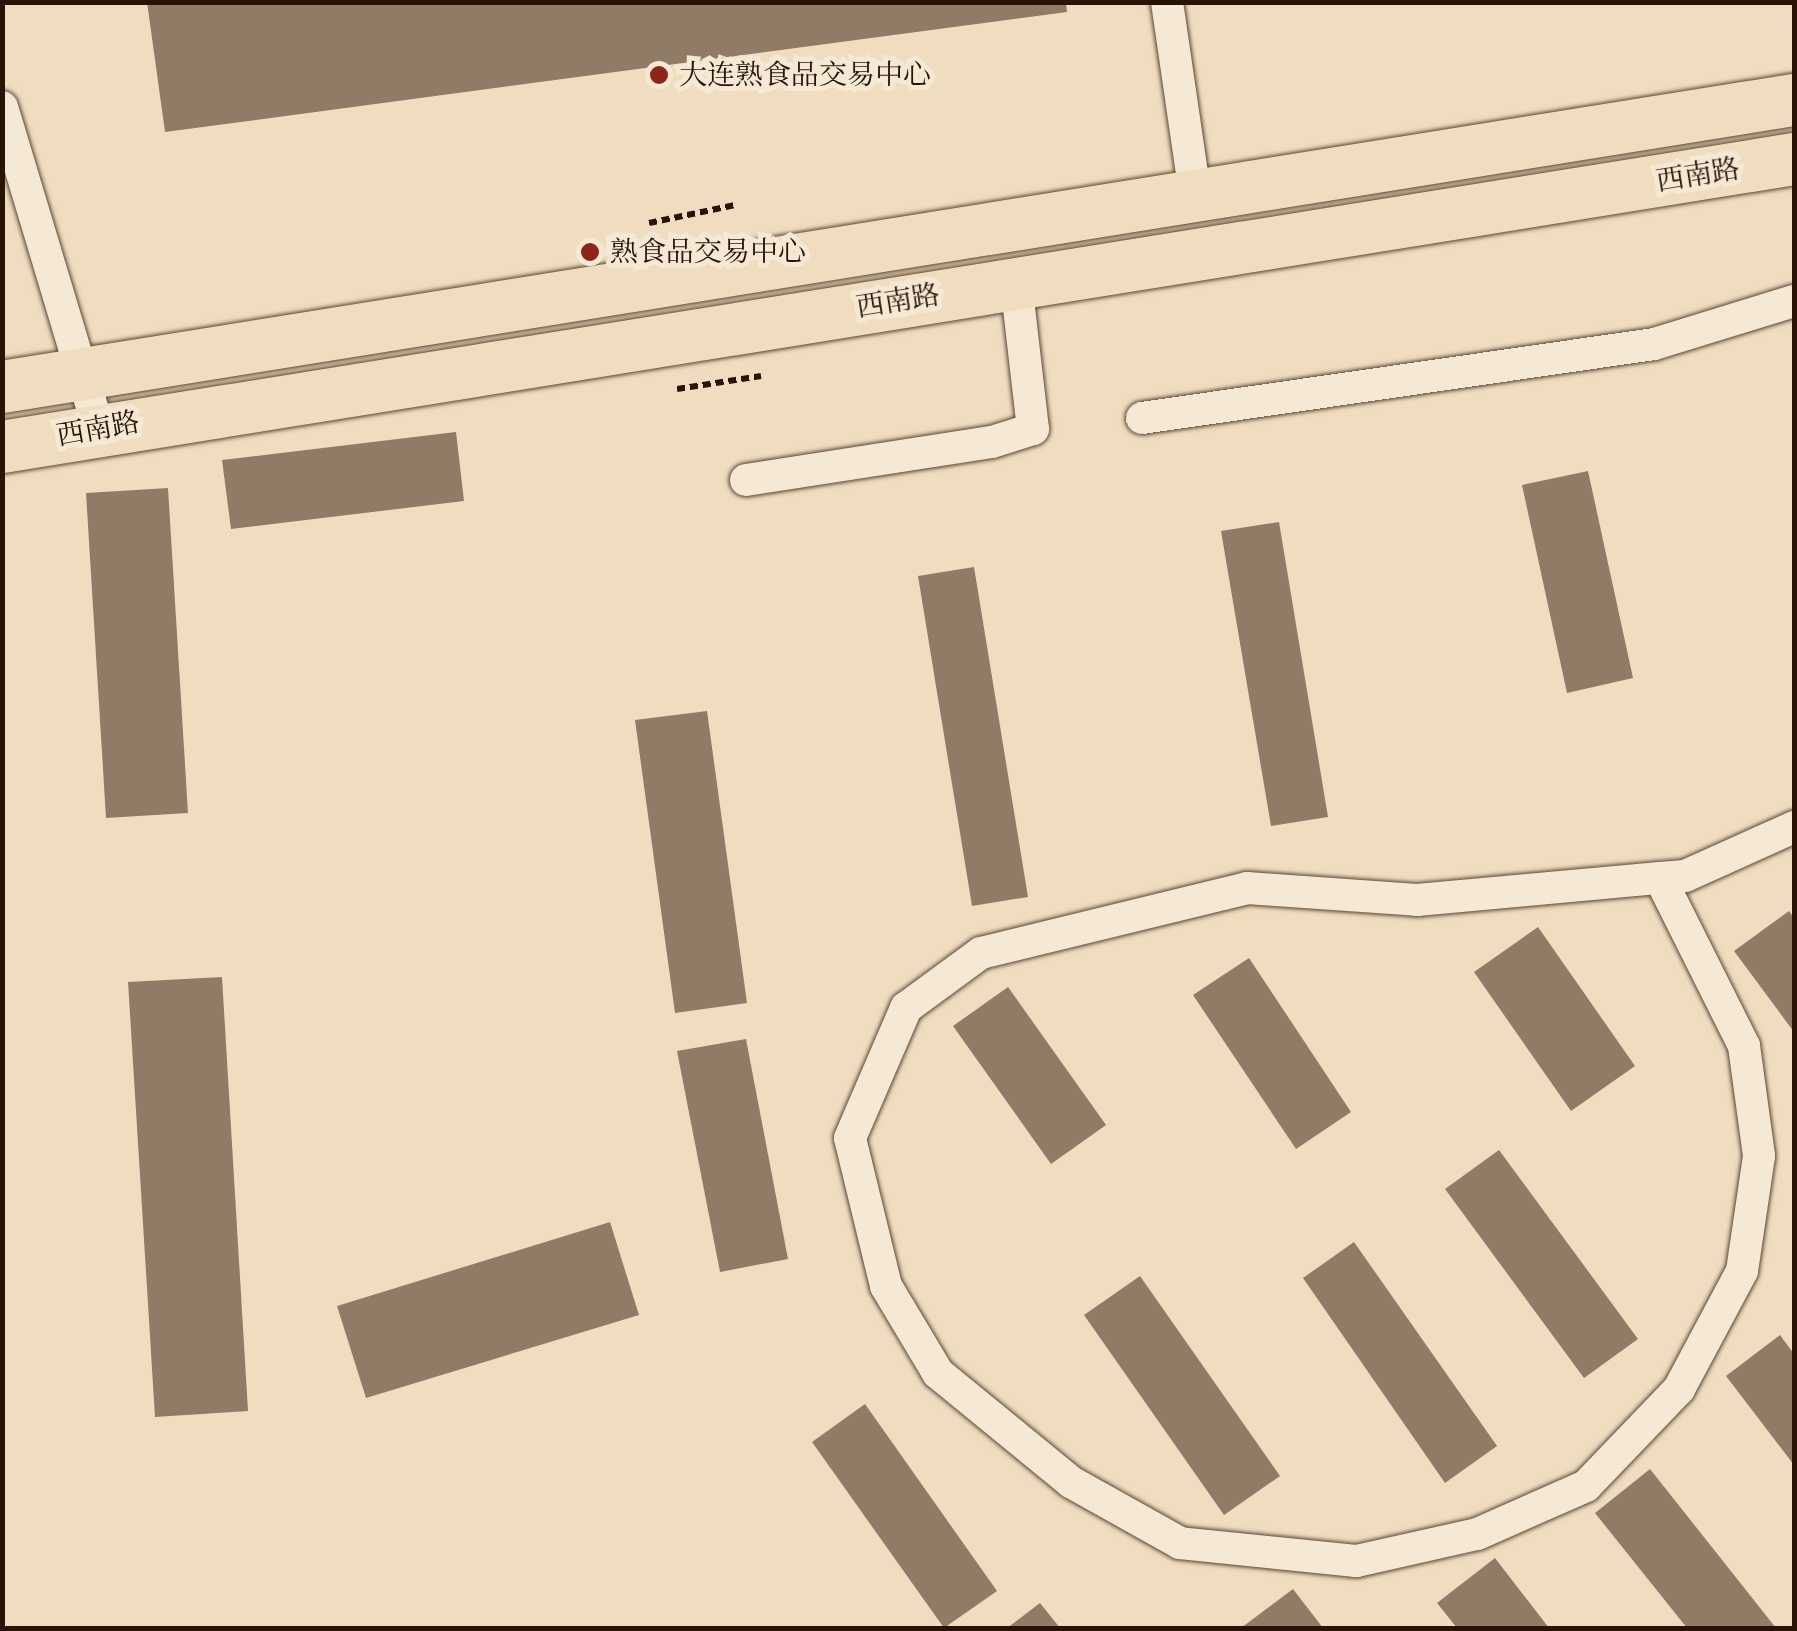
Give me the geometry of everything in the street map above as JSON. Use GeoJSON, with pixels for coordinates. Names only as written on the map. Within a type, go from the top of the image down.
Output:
{"type":"FeatureCollection","features":[{"type":"Feature","properties":{"kind":"main road"},"geometry":{"type":"LineString","coordinates":[[2,387],[82,371],[1794,100]]}},
{"type":"Feature","properties":{"kind":"main road","name":"西南路"},"geometry":{"type":"LineString","coordinates":[[2,447],[98,428],[1794,159]]}},
{"type":"Feature","properties":{"kind":"street"},"geometry":{"type":"LineString","coordinates":[[1166,2],[1194,195]]}},
{"type":"Feature","properties":{"kind":"street"},"geometry":{"type":"LineString","coordinates":[[2,107],[98,428]]}},
{"type":"Feature","properties":{"kind":"street"},"geometry":{"type":"LineString","coordinates":[[746,480],[992,442],[1033,429],[1016,282]]}},
{"type":"Feature","properties":{"kind":"street"},"geometry":{"type":"LineString","coordinates":[[1142,418],[1654,344],[1794,301]]}},
{"type":"Feature","properties":{"kind":"street"},"geometry":{"type":"LineString","coordinates":[[1660,878],[1744,1046],[1759,1156],[1742,1270],[1678,1388],[1586,1486],[1477,1534],[1356,1562],[1180,1543],[1071,1482],[938,1373],[886,1286],[850,1138],[906,1008],[981,953],[1248,888],[1417,900],[1660,878],[1685,876],[1794,827]]}},
{"type":"Feature","properties":{"kind":"path"},"geometry":{"type":"LineString","coordinates":[[649,223],[735,205]]}},
{"type":"Feature","properties":{"kind":"path"},"geometry":{"type":"LineString","coordinates":[[677,389],[761,376]]}},
{"type":"Feature","properties":{"kind":"building"},"geometry":{"type":"Polygon","coordinates":[[[147,2],[1066,2],[1067,12],[165,132],[147,2]]]}},
{"type":"Feature","properties":{"kind":"building"},"geometry":{"type":"Polygon","coordinates":[[[456,432],[464,501],[231,529],[222,460],[456,432]]]}},
{"type":"Feature","properties":{"kind":"building"},"geometry":{"type":"Polygon","coordinates":[[[1588,471],[1633,678],[1567,693],[1522,485],[1588,471]]]}},
{"type":"Feature","properties":{"kind":"building"},"geometry":{"type":"Polygon","coordinates":[[[168,488],[188,813],[106,818],[86,493],[168,488]]]}},
{"type":"Feature","properties":{"kind":"building"},"geometry":{"type":"Polygon","coordinates":[[[1279,522],[1328,817],[1271,826],[1221,531],[1279,522]]]}},
{"type":"Feature","properties":{"kind":"building"},"geometry":{"type":"Polygon","coordinates":[[[974,567],[1028,897],[972,906],[918,576],[974,567]]]}},
{"type":"Feature","properties":{"kind":"building"},"geometry":{"type":"Polygon","coordinates":[[[707,711],[747,1003],[675,1013],[635,720],[707,711]]]}},
{"type":"Feature","properties":{"kind":"building"},"geometry":{"type":"Polygon","coordinates":[[[1789,911],[1794,918],[1794,1032],[1734,951],[1789,911]]]}},
{"type":"Feature","properties":{"kind":"building"},"geometry":{"type":"Polygon","coordinates":[[[1538,927],[1635,1066],[1571,1111],[1474,972],[1538,927]]]}},
{"type":"Feature","properties":{"kind":"building"},"geometry":{"type":"Polygon","coordinates":[[[1249,958],[1351,1112],[1296,1149],[1193,995],[1249,958]]]}},
{"type":"Feature","properties":{"kind":"building"},"geometry":{"type":"Polygon","coordinates":[[[222,977],[248,1411],[155,1417],[128,982],[222,977]]]}},
{"type":"Feature","properties":{"kind":"building"},"geometry":{"type":"Polygon","coordinates":[[[1008,987],[1106,1125],[1051,1164],[953,1026],[1008,987]]]}},
{"type":"Feature","properties":{"kind":"building"},"geometry":{"type":"Polygon","coordinates":[[[746,1039],[788,1259],[720,1272],[677,1051],[746,1039]]]}},
{"type":"Feature","properties":{"kind":"building"},"geometry":{"type":"Polygon","coordinates":[[[1499,1150],[1638,1339],[1584,1378],[1445,1189],[1499,1150]]]}},
{"type":"Feature","properties":{"kind":"building"},"geometry":{"type":"Polygon","coordinates":[[[610,1222],[639,1315],[366,1398],[337,1306],[610,1222]]]}},
{"type":"Feature","properties":{"kind":"building"},"geometry":{"type":"Polygon","coordinates":[[[1354,1242],[1497,1446],[1445,1483],[1303,1278],[1354,1242]]]}},
{"type":"Feature","properties":{"kind":"building"},"geometry":{"type":"Polygon","coordinates":[[[1140,1276],[1280,1476],[1224,1515],[1084,1315],[1140,1276]]]}},
{"type":"Feature","properties":{"kind":"building"},"geometry":{"type":"Polygon","coordinates":[[[1780,1335],[1794,1354],[1794,1465],[1726,1376],[1780,1335]]]}},
{"type":"Feature","properties":{"kind":"building"},"geometry":{"type":"Polygon","coordinates":[[[865,1404],[997,1591],[944,1628],[812,1442],[865,1404]]]}},
{"type":"Feature","properties":{"kind":"building"},"geometry":{"type":"Polygon","coordinates":[[[1650,1469],[1776,1628],[1687,1628],[1595,1513],[1650,1469]]]}},
{"type":"Feature","properties":{"kind":"building"},"geometry":{"type":"Polygon","coordinates":[[[1495,1558],[1549,1628],[1457,1628],[1437,1603],[1495,1558]]]}},
{"type":"Feature","properties":{"kind":"building"},"geometry":{"type":"Polygon","coordinates":[[[1293,1589],[1323,1628],[1241,1628],[1293,1589]]]}},
{"type":"Feature","properties":{"kind":"building"},"geometry":{"type":"Polygon","coordinates":[[[1040,1603],[1060,1628],[1007,1628],[1040,1603]]]}},
{"type":"Feature","properties":{"kind":"place","name":"大连熟食品交易中心"},"geometry":{"type":"Point","coordinates":[659,75]}},
{"type":"Feature","properties":{"kind":"place","name":"熟食品交易中心"},"geometry":{"type":"Point","coordinates":[590,252]}}]}
